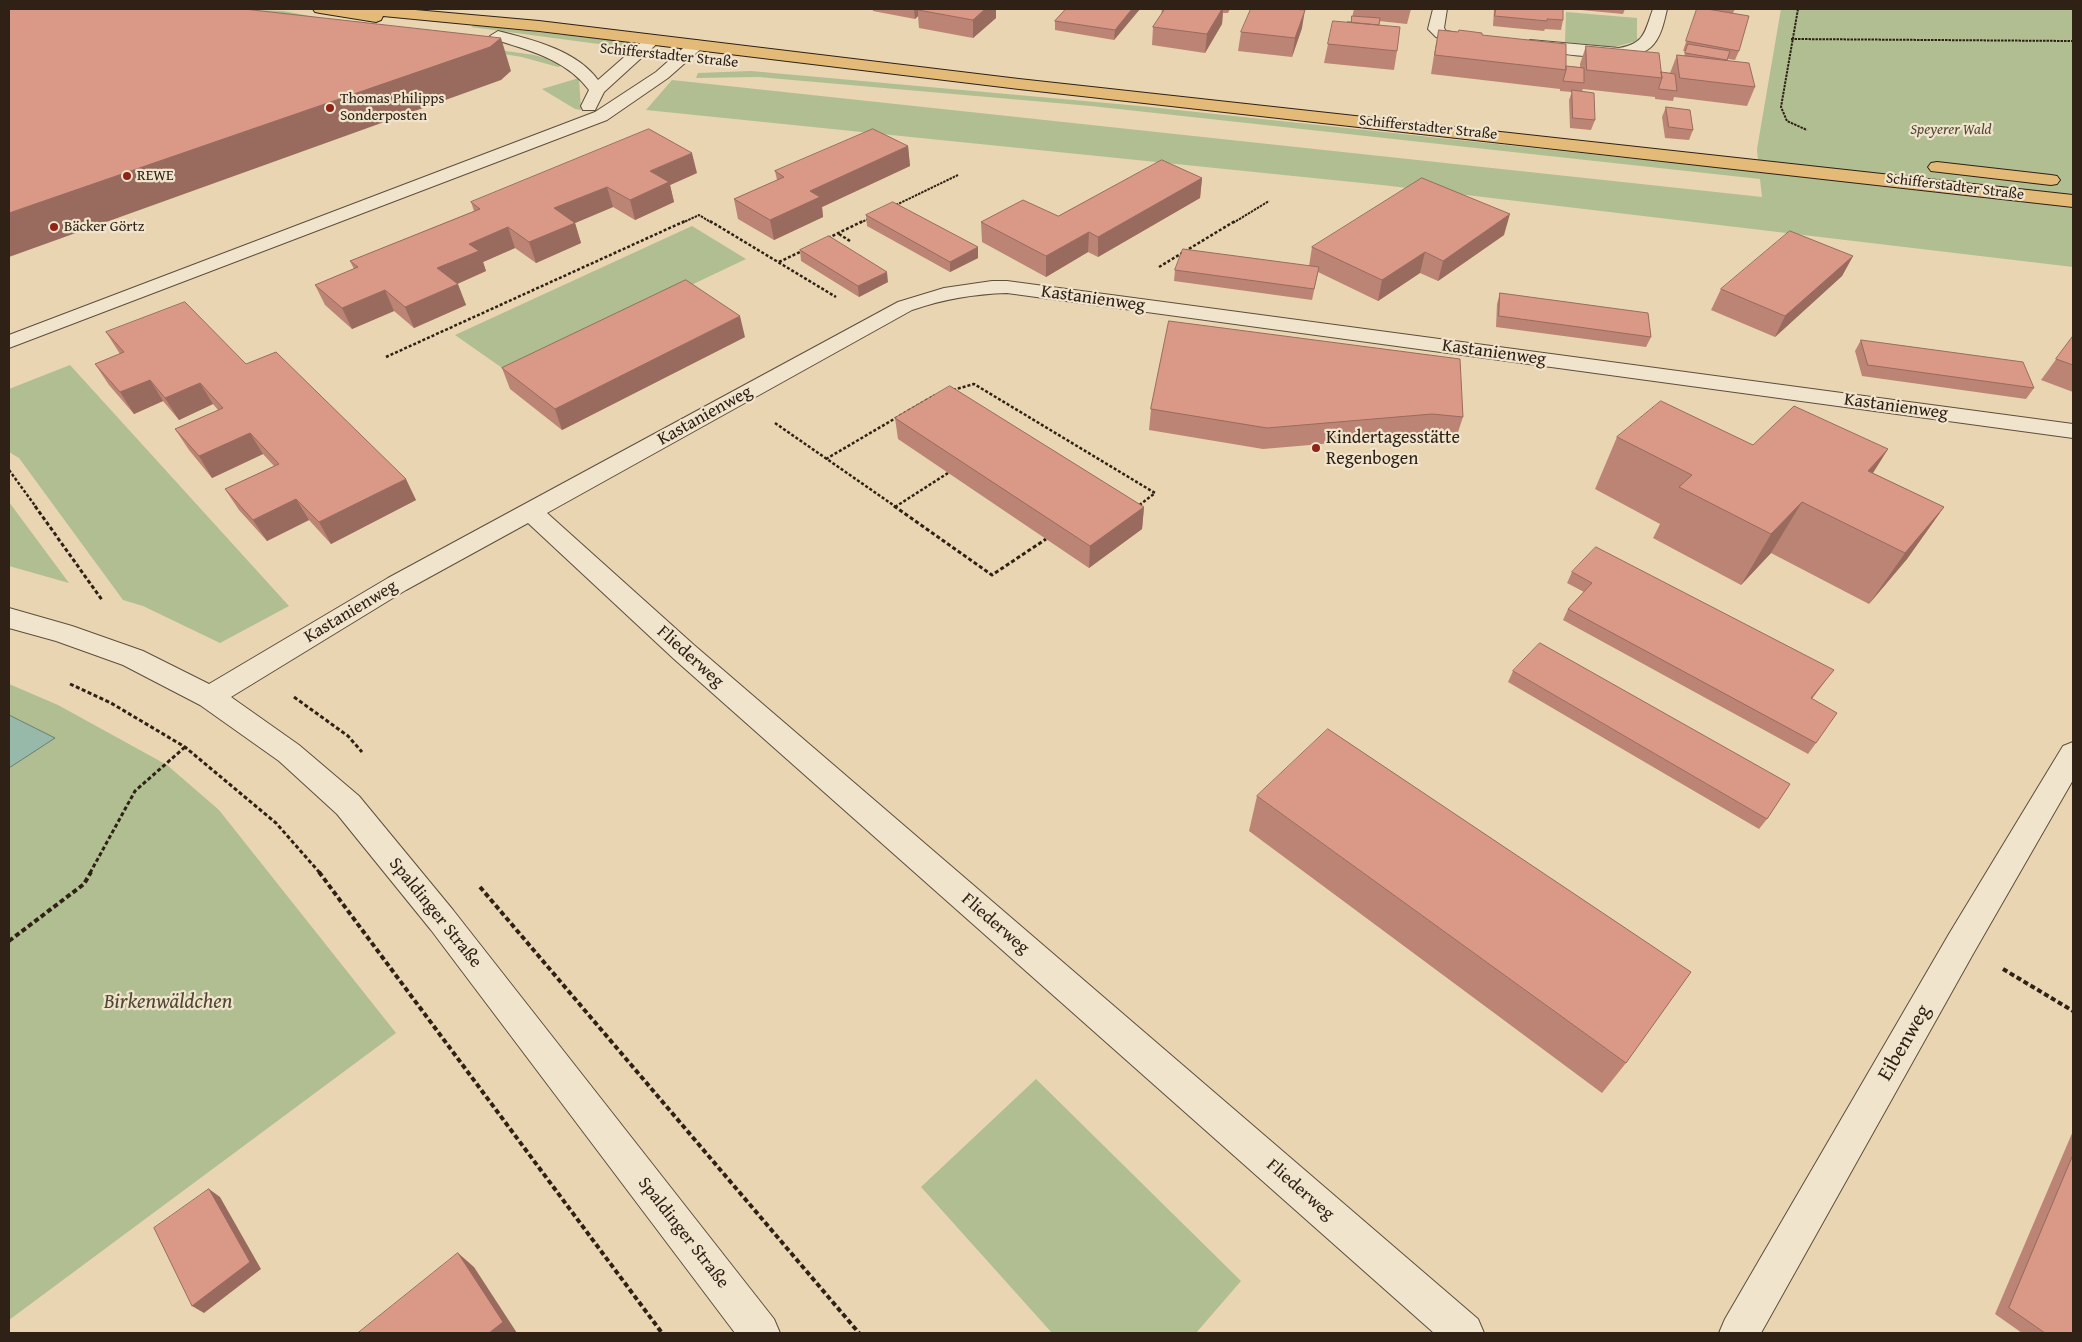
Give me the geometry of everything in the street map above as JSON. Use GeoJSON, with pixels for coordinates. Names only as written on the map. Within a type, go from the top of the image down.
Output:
{"type":"FeatureCollection","features":[{"type":"Feature","properties":{"kind":"main road","name":"Schifferstadter Straße"},"geometry":{"type":"LineString","coordinates":[[320,9],[498,36],[682,58],[931,82],[1019,84]]}},
{"type":"Feature","properties":{"kind":"main road","name":"Schifferstadter Straße"},"geometry":{"type":"LineString","coordinates":[[359,9],[653,40],[1019,84],[1836,173],[2073,201]]}},
{"type":"Feature","properties":{"kind":"main road","name":"Schifferstadter Straße"},"geometry":{"type":"LineString","coordinates":[[1836,173],[1893,166],[1925,166],[1998,173],[2073,184]]}},
{"type":"Feature","properties":{"kind":"street"},"geometry":{"type":"LineString","coordinates":[[1440,9],[1436,29],[1442,34],[1456,38],[1494,42]]}},
{"type":"Feature","properties":{"kind":"street"},"geometry":{"type":"LineString","coordinates":[[1513,44],[1619,53],[1633,52],[1644,48],[1649,43],[1660,9]]}},
{"type":"Feature","properties":{"kind":"street"},"geometry":{"type":"LineString","coordinates":[[498,36],[571,62],[590,79],[597,90]]}},
{"type":"Feature","properties":{"kind":"street"},"geometry":{"type":"LineString","coordinates":[[579,125],[597,90],[653,40]]}},
{"type":"Feature","properties":{"kind":"street"},"geometry":{"type":"LineString","coordinates":[[9,342],[601,116],[682,58],[696,45]]}},
{"type":"Feature","properties":{"kind":"street","name":"Kastanienweg"},"geometry":{"type":"LineString","coordinates":[[210,697],[397,584],[905,306],[938,293],[972,288],[1007,287],[2073,431]]}},
{"type":"Feature","properties":{"kind":"street","name":"Fliederweg"},"geometry":{"type":"LineString","coordinates":[[530,511],[691,658],[1464,1333]]}},
{"type":"Feature","properties":{"kind":"street","name":"Spaldinger Straße"},"geometry":{"type":"LineString","coordinates":[[9,618],[63,633],[133,658],[210,697],[289,753],[348,805],[442,920],[760,1333]]}},
{"type":"Feature","properties":{"kind":"street","name":"Eibenweg"},"geometry":{"type":"LineString","coordinates":[[1739,1333],[1961,944],[2073,754]]}},
{"type":"Feature","properties":{"kind":"path"},"geometry":{"type":"LineString","coordinates":[[1798,9],[1780,107],[1787,121],[1808,131]]}},
{"type":"Feature","properties":{"kind":"path"},"geometry":{"type":"LineString","coordinates":[[1791,39],[2073,41]]}},
{"type":"Feature","properties":{"kind":"path"},"geometry":{"type":"LineString","coordinates":[[890,208],[958,175]]}},
{"type":"Feature","properties":{"kind":"path"},"geometry":{"type":"LineString","coordinates":[[1104,300],[1270,201]]}},
{"type":"Feature","properties":{"kind":"path"},"geometry":{"type":"LineString","coordinates":[[386,358],[700,215],[877,322]]}},
{"type":"Feature","properties":{"kind":"path"},"geometry":{"type":"LineString","coordinates":[[821,242],[872,217]]}},
{"type":"Feature","properties":{"kind":"path"},"geometry":{"type":"LineString","coordinates":[[838,233],[850,241]]}},
{"type":"Feature","properties":{"kind":"path"},"geometry":{"type":"LineString","coordinates":[[778,262],[804,250]]}},
{"type":"Feature","properties":{"kind":"path"},"geometry":{"type":"LineString","coordinates":[[948,392],[974,384],[1155,493],[1132,511]]}},
{"type":"Feature","properties":{"kind":"path"},"geometry":{"type":"LineString","coordinates":[[826,459],[930,396],[939,394]]}},
{"type":"Feature","properties":{"kind":"path"},"geometry":{"type":"LineString","coordinates":[[738,397],[992,575],[1046,539]]}},
{"type":"Feature","properties":{"kind":"path"},"geometry":{"type":"LineString","coordinates":[[9,470],[108,608],[63,633]]}},
{"type":"Feature","properties":{"kind":"path"},"geometry":{"type":"LineString","coordinates":[[895,507],[948,473]]}},
{"type":"Feature","properties":{"kind":"path"},"geometry":{"type":"LineString","coordinates":[[250,673],[288,692],[348,736],[367,758]]}},
{"type":"Feature","properties":{"kind":"path"},"geometry":{"type":"LineString","coordinates":[[68,683],[111,703],[185,747],[276,823],[328,882],[662,1333]]}},
{"type":"Feature","properties":{"kind":"path"},"geometry":{"type":"LineString","coordinates":[[9,941],[84,884],[136,791],[185,747]]}},
{"type":"Feature","properties":{"kind":"path"},"geometry":{"type":"LineString","coordinates":[[476,882],[859,1333]]}},
{"type":"Feature","properties":{"kind":"path"},"geometry":{"type":"LineString","coordinates":[[1961,944],[2073,1011]]}},
{"type":"Feature","properties":{"kind":"green space"},"geometry":{"type":"Polygon","coordinates":[[[220,9],[284,11],[436,41],[534,55],[563,65],[558,67],[522,57],[220,9]]]}},
{"type":"Feature","properties":{"kind":"green space","name":"Speyerer Wald"},"geometry":{"type":"Polygon","coordinates":[[[1781,9],[2073,9],[2073,267],[1382,185],[646,110],[672,80],[1762,197],[1760,179],[1091,106],[758,77],[696,78],[698,73],[751,71],[1140,106],[1759,172],[1757,149],[1781,9]]]}},
{"type":"Feature","properties":{"kind":"green space"},"geometry":{"type":"Polygon","coordinates":[[[1566,12],[1637,18],[1637,41],[1614,47],[1565,42],[1566,12]]]}},
{"type":"Feature","properties":{"kind":"green space"},"geometry":{"type":"Polygon","coordinates":[[[475,25],[626,42],[629,44],[621,47],[471,27],[475,25]]]}},
{"type":"Feature","properties":{"kind":"green space"},"geometry":{"type":"Polygon","coordinates":[[[579,78],[581,110],[575,109],[542,89],[579,78]]]}},
{"type":"Feature","properties":{"kind":"green space"},"geometry":{"type":"Polygon","coordinates":[[[692,226],[746,259],[508,372],[455,335],[692,226]]]}},
{"type":"Feature","properties":{"kind":"green space"},"geometry":{"type":"Polygon","coordinates":[[[70,365],[289,606],[220,643],[143,606],[123,600],[19,458],[9,452],[9,389],[70,365]]]}},
{"type":"Feature","properties":{"kind":"green space"},"geometry":{"type":"Polygon","coordinates":[[[9,502],[69,583],[9,566],[9,502]]]}},
{"type":"Feature","properties":{"kind":"green space","name":"Birkenwäldchen"},"geometry":{"type":"Polygon","coordinates":[[[9,684],[58,705],[167,765],[219,810],[396,1033],[9,1320],[9,768],[54,738],[9,715],[9,684]]]}},
{"type":"Feature","properties":{"kind":"green space"},"geometry":{"type":"Polygon","coordinates":[[[1036,1079],[1241,1281],[1196,1333],[1052,1333],[921,1187],[1036,1079]]]}},
{"type":"Feature","properties":{"kind":"shaded area"},"geometry":{"type":"Polygon","coordinates":[[[9,715],[55,738],[9,768],[9,715]]]}},
{"type":"Feature","properties":{"kind":"building"},"geometry":{"type":"Polygon","coordinates":[[[9,9],[244,9],[501,38],[490,47],[9,213],[9,9]]]}},
{"type":"Feature","properties":{"kind":"building"},"geometry":{"type":"Polygon","coordinates":[[[919,9],[985,9],[973,20],[919,9]]]}},
{"type":"Feature","properties":{"kind":"building"},"geometry":{"type":"Polygon","coordinates":[[[1066,9],[1132,9],[1115,30],[1055,21],[1066,9]]]}},
{"type":"Feature","properties":{"kind":"building"},"geometry":{"type":"Polygon","coordinates":[[[1165,9],[1222,9],[1207,34],[1153,27],[1165,9]]]}},
{"type":"Feature","properties":{"kind":"building"},"geometry":{"type":"Polygon","coordinates":[[[1251,9],[1305,10],[1295,38],[1241,32],[1251,9]]]}},
{"type":"Feature","properties":{"kind":"building"},"geometry":{"type":"Polygon","coordinates":[[[1496,9],[1563,9],[1563,20],[1547,19],[1547,21],[1495,16],[1496,9]]]}},
{"type":"Feature","properties":{"kind":"building"},"geometry":{"type":"Polygon","coordinates":[[[1697,9],[1749,16],[1739,51],[1686,41],[1697,9]]]}},
{"type":"Feature","properties":{"kind":"building"},"geometry":{"type":"Polygon","coordinates":[[[1352,16],[1380,18],[1379,25],[1347,22],[1351,22],[1352,16]]]}},
{"type":"Feature","properties":{"kind":"building"},"geometry":{"type":"Polygon","coordinates":[[[1333,21],[1400,27],[1397,51],[1328,44],[1333,21]]]}},
{"type":"Feature","properties":{"kind":"building"},"geometry":{"type":"Polygon","coordinates":[[[1439,30],[1458,32],[1459,30],[1482,33],[1482,35],[1566,44],[1566,70],[1435,55],[1439,30]]]}},
{"type":"Feature","properties":{"kind":"building"},"geometry":{"type":"Polygon","coordinates":[[[1688,44],[1730,51],[1727,60],[1685,53],[1688,44]]]}},
{"type":"Feature","properties":{"kind":"building"},"geometry":{"type":"Polygon","coordinates":[[[1586,46],[1659,53],[1662,78],[1587,70],[1586,46]]]}},
{"type":"Feature","properties":{"kind":"building"},"geometry":{"type":"Polygon","coordinates":[[[1677,55],[1749,63],[1755,87],[1680,78],[1677,55]]]}},
{"type":"Feature","properties":{"kind":"building"},"geometry":{"type":"Polygon","coordinates":[[[1566,66],[1584,68],[1584,83],[1563,81],[1566,66]]]}},
{"type":"Feature","properties":{"kind":"building"},"geometry":{"type":"Polygon","coordinates":[[[1661,72],[1675,74],[1677,91],[1659,89],[1662,78],[1661,72]]]}},
{"type":"Feature","properties":{"kind":"building"},"geometry":{"type":"Polygon","coordinates":[[[1572,90],[1594,93],[1595,120],[1573,118],[1572,90]]]}},
{"type":"Feature","properties":{"kind":"building"},"geometry":{"type":"Polygon","coordinates":[[[1666,107],[1690,110],[1693,130],[1669,127],[1666,107]]]}},
{"type":"Feature","properties":{"kind":"building"},"geometry":{"type":"Polygon","coordinates":[[[649,129],[692,153],[650,171],[669,182],[630,200],[607,187],[554,208],[575,223],[529,242],[508,227],[469,244],[479,251],[437,268],[458,284],[405,307],[385,290],[342,308],[315,285],[358,267],[350,261],[480,209],[471,202],[649,129]]]}},
{"type":"Feature","properties":{"kind":"building"},"geometry":{"type":"Polygon","coordinates":[[[873,129],[908,146],[810,191],[820,197],[770,220],[734,199],[784,177],[775,171],[873,129]]]}},
{"type":"Feature","properties":{"kind":"building"},"geometry":{"type":"Polygon","coordinates":[[[1162,160],[1202,178],[1098,237],[1089,232],[1046,256],[981,222],[1023,200],[1058,216],[1162,160]]]}},
{"type":"Feature","properties":{"kind":"building"},"geometry":{"type":"Polygon","coordinates":[[[1422,178],[1510,214],[1443,261],[1425,252],[1382,280],[1312,247],[1422,178]]]}},
{"type":"Feature","properties":{"kind":"building"},"geometry":{"type":"Polygon","coordinates":[[[893,202],[978,247],[950,262],[866,215],[893,202]]]}},
{"type":"Feature","properties":{"kind":"building"},"geometry":{"type":"Polygon","coordinates":[[[1790,231],[1853,256],[1785,316],[1721,289],[1790,231]]]}},
{"type":"Feature","properties":{"kind":"building"},"geometry":{"type":"Polygon","coordinates":[[[829,236],[887,272],[858,286],[800,250],[829,236]]]}},
{"type":"Feature","properties":{"kind":"building"},"geometry":{"type":"Polygon","coordinates":[[[1183,249],[1319,267],[1314,289],[1175,270],[1183,249]]]}},
{"type":"Feature","properties":{"kind":"building"},"geometry":{"type":"Polygon","coordinates":[[[686,280],[740,316],[555,409],[502,368],[686,280]]]}},
{"type":"Feature","properties":{"kind":"building"},"geometry":{"type":"Polygon","coordinates":[[[1500,293],[1648,313],[1651,337],[1499,316],[1500,293]]]}},
{"type":"Feature","properties":{"kind":"building"},"geometry":{"type":"Polygon","coordinates":[[[185,302],[246,364],[276,352],[406,479],[319,522],[296,499],[253,520],[225,489],[279,464],[250,433],[199,456],[175,429],[223,408],[200,383],[165,398],[150,380],[120,392],[95,364],[124,352],[106,332],[185,302]]]}},
{"type":"Feature","properties":{"kind":"building"},"geometry":{"type":"Polygon","coordinates":[[[1169,321],[1460,359],[1463,417],[1432,414],[1267,428],[1151,409],[1169,321]]]}},
{"type":"Feature","properties":{"kind":"building"},"geometry":{"type":"Polygon","coordinates":[[[2073,336],[2073,365],[2056,359],[2073,336]]]}},
{"type":"Feature","properties":{"kind":"building"},"geometry":{"type":"Polygon","coordinates":[[[1861,340],[2023,362],[2034,388],[1868,365],[1861,340]]]}},
{"type":"Feature","properties":{"kind":"building"},"geometry":{"type":"Polygon","coordinates":[[[950,386],[1144,507],[1090,546],[895,418],[950,386]]]}},
{"type":"Feature","properties":{"kind":"building"},"geometry":{"type":"Polygon","coordinates":[[[1661,401],[1753,445],[1794,406],[1888,449],[1868,471],[1944,507],[1905,553],[1802,502],[1771,534],[1679,487],[1692,475],[1617,437],[1661,401]]]}},
{"type":"Feature","properties":{"kind":"building"},"geometry":{"type":"Polygon","coordinates":[[[1596,547],[1834,670],[1811,698],[1837,713],[1816,743],[1568,609],[1592,583],[1572,572],[1596,547]]]}},
{"type":"Feature","properties":{"kind":"building"},"geometry":{"type":"Polygon","coordinates":[[[1540,643],[1790,784],[1767,819],[1513,671],[1540,643]]]}},
{"type":"Feature","properties":{"kind":"building"},"geometry":{"type":"Polygon","coordinates":[[[1328,729],[1691,972],[1626,1063],[1257,796],[1328,729]]]}},
{"type":"Feature","properties":{"kind":"building"},"geometry":{"type":"Polygon","coordinates":[[[2073,1155],[2073,1333],[2045,1333],[2009,1308],[2073,1155]]]}},
{"type":"Feature","properties":{"kind":"building"},"geometry":{"type":"Polygon","coordinates":[[[209,1189],[250,1262],[192,1306],[154,1228],[209,1189]]]}},
{"type":"Feature","properties":{"kind":"building"},"geometry":{"type":"Polygon","coordinates":[[[458,1253],[503,1322],[489,1333],[358,1333],[458,1253]]]}},
{"type":"Feature","properties":{"kind":"place","name":"Thomas Philipps Sonderposten"},"geometry":{"type":"Point","coordinates":[330,108]}},
{"type":"Feature","properties":{"kind":"place","name":"REWE"},"geometry":{"type":"Point","coordinates":[127,176]}},
{"type":"Feature","properties":{"kind":"place","name":"Bäcker Görtz"},"geometry":{"type":"Point","coordinates":[54,227]}},
{"type":"Feature","properties":{"kind":"place","name":"Kindertagesstätte Regenbogen"},"geometry":{"type":"Point","coordinates":[1316,448]}}]}
